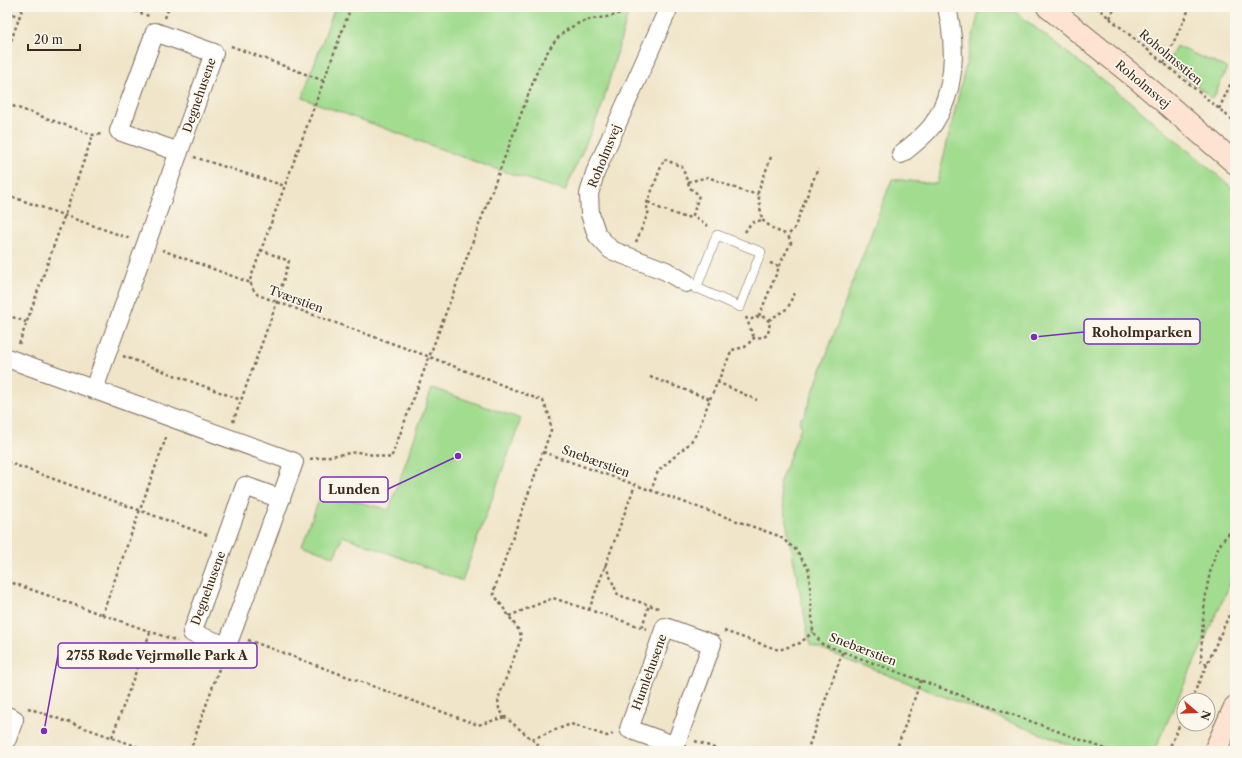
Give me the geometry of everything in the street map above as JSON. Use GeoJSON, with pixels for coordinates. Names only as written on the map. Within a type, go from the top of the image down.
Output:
{"type":"FeatureCollection","features":[{"type":"Feature","properties":{"kind":"street","name":"Roholmsvej"},"geometry":{"type":"LineString","coordinates":[[669,7],[595,173],[589,194],[590,214],[597,235],[611,250],[666,271],[691,286]]}},
{"type":"Feature","properties":{"kind":"street"},"geometry":{"type":"LineString","coordinates":[[901,154],[919,140],[934,123],[945,102],[951,82],[953,56],[952,30],[947,7]]}},
{"type":"Feature","properties":{"kind":"street","name":"Roholmsvej"},"geometry":{"type":"LineString","coordinates":[[1048,7],[1141,82],[1235,163]]}},
{"type":"Feature","properties":{"kind":"street","name":"Degnehusene"},"geometry":{"type":"LineString","coordinates":[[94,389],[214,53],[155,32],[119,131]]}},
{"type":"Feature","properties":{"kind":"street"},"geometry":{"type":"LineString","coordinates":[[119,131],[179,152]]}},
{"type":"Feature","properties":{"kind":"street"},"geometry":{"type":"LineString","coordinates":[[10,359],[294,462],[229,640]]}},
{"type":"Feature","properties":{"kind":"street","name":"Degnehusene"},"geometry":{"type":"LineString","coordinates":[[229,640],[192,634],[245,486],[281,499]]}},
{"type":"Feature","properties":{"kind":"street","name":"Humlehusene"},"geometry":{"type":"LineString","coordinates":[[629,729],[665,627],[712,644],[676,744]]}},
{"type":"Feature","properties":{"kind":"street"},"geometry":{"type":"LineString","coordinates":[[1215,751],[1235,707]]}},
{"type":"Feature","properties":{"kind":"street"},"geometry":{"type":"LineString","coordinates":[[7,739],[11,718]]}},
{"type":"Feature","properties":{"kind":"street"},"geometry":{"type":"LineString","coordinates":[[629,729],[676,744]]}},
{"type":"Feature","properties":{"kind":"lane"},"geometry":{"type":"LineString","coordinates":[[717,235],[761,252],[740,306],[691,286],[717,235]]}},
{"type":"Feature","properties":{"kind":"path"},"geometry":{"type":"LineString","coordinates":[[7,52],[23,7]]}},
{"type":"Feature","properties":{"kind":"path","name":"Tværstien"},"geometry":{"type":"LineString","coordinates":[[351,7],[250,280],[252,288],[258,295],[430,357],[543,401],[550,417],[551,430],[543,452]]}},
{"type":"Feature","properties":{"kind":"path"},"geometry":{"type":"LineString","coordinates":[[294,462],[357,452],[391,458],[538,69],[550,48],[563,32],[586,20],[613,15],[625,10],[626,7]]}},
{"type":"Feature","properties":{"kind":"path","name":"Roholmsstien"},"geometry":{"type":"LineString","coordinates":[[1096,7],[1235,122]]}},
{"type":"Feature","properties":{"kind":"path"},"geometry":{"type":"LineString","coordinates":[[1110,18],[1115,7]]}},
{"type":"Feature","properties":{"kind":"path"},"geometry":{"type":"LineString","coordinates":[[1164,63],[1190,7]]}},
{"type":"Feature","properties":{"kind":"path"},"geometry":{"type":"LineString","coordinates":[[7,12],[20,16]]}},
{"type":"Feature","properties":{"kind":"path"},"geometry":{"type":"LineString","coordinates":[[1219,109],[1235,74]]}},
{"type":"Feature","properties":{"kind":"path"},"geometry":{"type":"LineString","coordinates":[[7,104],[93,135],[119,131]]}},
{"type":"Feature","properties":{"kind":"path"},"geometry":{"type":"LineString","coordinates":[[10,359],[26,322],[93,135]]}},
{"type":"Feature","properties":{"kind":"path"},"geometry":{"type":"LineString","coordinates":[[179,152],[285,186]]}},
{"type":"Feature","properties":{"kind":"path"},"geometry":{"type":"LineString","coordinates":[[759,316],[779,266],[791,243],[788,235],[776,230],[762,220],[758,194],[771,158]]}},
{"type":"Feature","properties":{"kind":"path"},"geometry":{"type":"LineString","coordinates":[[630,258],[649,211],[646,206],[664,159],[682,167],[690,188],[699,195],[693,215]]}},
{"type":"Feature","properties":{"kind":"path"},"geometry":{"type":"LineString","coordinates":[[788,235],[794,229],[818,168]]}},
{"type":"Feature","properties":{"kind":"path"},"geometry":{"type":"LineString","coordinates":[[688,182],[708,177],[745,192],[758,194]]}},
{"type":"Feature","properties":{"kind":"path"},"geometry":{"type":"LineString","coordinates":[[648,202],[658,208],[686,218],[693,215]]}},
{"type":"Feature","properties":{"kind":"path"},"geometry":{"type":"LineString","coordinates":[[693,215],[712,229]]}},
{"type":"Feature","properties":{"kind":"path"},"geometry":{"type":"LineString","coordinates":[[739,230],[745,233],[751,223],[762,220]]}},
{"type":"Feature","properties":{"kind":"path"},"geometry":{"type":"LineString","coordinates":[[227,437],[277,302],[289,261],[261,250]]}},
{"type":"Feature","properties":{"kind":"path"},"geometry":{"type":"LineString","coordinates":[[769,320],[788,308],[794,293]]}},
{"type":"Feature","properties":{"kind":"path"},"geometry":{"type":"LineString","coordinates":[[740,306],[749,322],[748,325],[754,338]]}},
{"type":"Feature","properties":{"kind":"path"},"geometry":{"type":"LineString","coordinates":[[7,315],[26,322]]}},
{"type":"Feature","properties":{"kind":"path"},"geometry":{"type":"LineString","coordinates":[[749,322],[754,317],[759,316],[769,320]]}},
{"type":"Feature","properties":{"kind":"path"},"geometry":{"type":"LineString","coordinates":[[651,491],[658,471],[690,443],[697,433],[717,382],[732,350],[745,347],[754,338],[764,337],[768,334],[770,326],[769,320]]}},
{"type":"Feature","properties":{"kind":"path"},"geometry":{"type":"LineString","coordinates":[[108,350],[241,400]]}},
{"type":"Feature","properties":{"kind":"path"},"geometry":{"type":"LineString","coordinates":[[650,377],[710,399]]}},
{"type":"Feature","properties":{"kind":"path"},"geometry":{"type":"LineString","coordinates":[[717,382],[757,400]]}},
{"type":"Feature","properties":{"kind":"path"},"geometry":{"type":"LineString","coordinates":[[102,615],[174,418]]}},
{"type":"Feature","properties":{"kind":"path"},"geometry":{"type":"LineString","coordinates":[[543,452],[494,593],[520,632],[522,639],[498,699],[499,709],[505,717],[546,751]]}},
{"type":"Feature","properties":{"kind":"path","name":"Snebærstien"},"geometry":{"type":"LineString","coordinates":[[543,452],[779,536],[795,549],[809,570],[813,632],[822,644],[1111,751]]}},
{"type":"Feature","properties":{"kind":"path"},"geometry":{"type":"LineString","coordinates":[[7,462],[225,542]]}},
{"type":"Feature","properties":{"kind":"path"},"geometry":{"type":"LineString","coordinates":[[589,610],[635,485]]}},
{"type":"Feature","properties":{"kind":"path"},"geometry":{"type":"LineString","coordinates":[[1207,664],[1202,662],[1202,637],[1209,582],[1219,547],[1235,526]]}},
{"type":"Feature","properties":{"kind":"path"},"geometry":{"type":"LineString","coordinates":[[605,565],[618,595],[649,606]]}},
{"type":"Feature","properties":{"kind":"path"},"geometry":{"type":"LineString","coordinates":[[7,581],[175,642],[192,634]]}},
{"type":"Feature","properties":{"kind":"path"},"geometry":{"type":"LineString","coordinates":[[509,616],[552,598],[663,634]]}},
{"type":"Feature","properties":{"kind":"path"},"geometry":{"type":"LineString","coordinates":[[1195,692],[1235,602]]}},
{"type":"Feature","properties":{"kind":"path"},"geometry":{"type":"LineString","coordinates":[[112,738],[150,633]]}},
{"type":"Feature","properties":{"kind":"path"},"geometry":{"type":"LineString","coordinates":[[190,751],[229,640],[478,725],[505,717]]}},
{"type":"Feature","properties":{"kind":"path"},"geometry":{"type":"LineString","coordinates":[[807,751],[843,651]]}},
{"type":"Feature","properties":{"kind":"path"},"geometry":{"type":"LineString","coordinates":[[896,751],[921,680]]}},
{"type":"Feature","properties":{"kind":"path"},"geometry":{"type":"LineString","coordinates":[[11,718],[25,707],[147,751]]}},
{"type":"Feature","properties":{"kind":"path"},"geometry":{"type":"LineString","coordinates":[[532,739],[571,724],[607,736],[629,729]]}},
{"type":"Feature","properties":{"kind":"path"},"geometry":{"type":"LineString","coordinates":[[1168,751],[1176,732]]}},
{"type":"Feature","properties":{"kind":"path"},"geometry":{"type":"LineString","coordinates":[[676,744],[723,751]]}},
{"type":"Feature","properties":{"kind":"path"},"geometry":{"type":"LineString","coordinates":[[215,750],[219,751]]}},
{"type":"Feature","properties":{"kind":"green space"},"geometry":{"type":"Polygon","coordinates":[[[335,7],[630,7],[601,109],[565,191],[487,166],[302,98],[335,7]]]}},
{"type":"Feature","properties":{"kind":"green space"},"geometry":{"type":"Polygon","coordinates":[[[980,7],[1009,7],[1129,101],[1235,190],[1235,573],[1181,692],[1176,692],[1176,703],[1154,751],[1085,751],[810,645],[779,484],[801,427],[799,420],[805,414],[892,179],[937,184],[980,7]]]}},
{"type":"Feature","properties":{"kind":"green space"},"geometry":{"type":"Polygon","coordinates":[[[1176,46],[1227,68],[1213,99],[1168,63],[1176,46]]]}},
{"type":"Feature","properties":{"kind":"green space"},"geometry":{"type":"Polygon","coordinates":[[[432,388],[521,419],[462,581],[343,536],[334,557],[302,544],[322,492],[389,510],[432,388]]]}},
{"type":"Feature","properties":{"kind":"place","name":"Roholmparken"},"geometry":{"type":"Point","coordinates":[1034,337]}},
{"type":"Feature","properties":{"kind":"place","name":"Lunden"},"geometry":{"type":"Point","coordinates":[458,456]}},
{"type":"Feature","properties":{"kind":"place","name":"2755 Røde Vejrmølle Park A"},"geometry":{"type":"Point","coordinates":[44,731]}}]}
